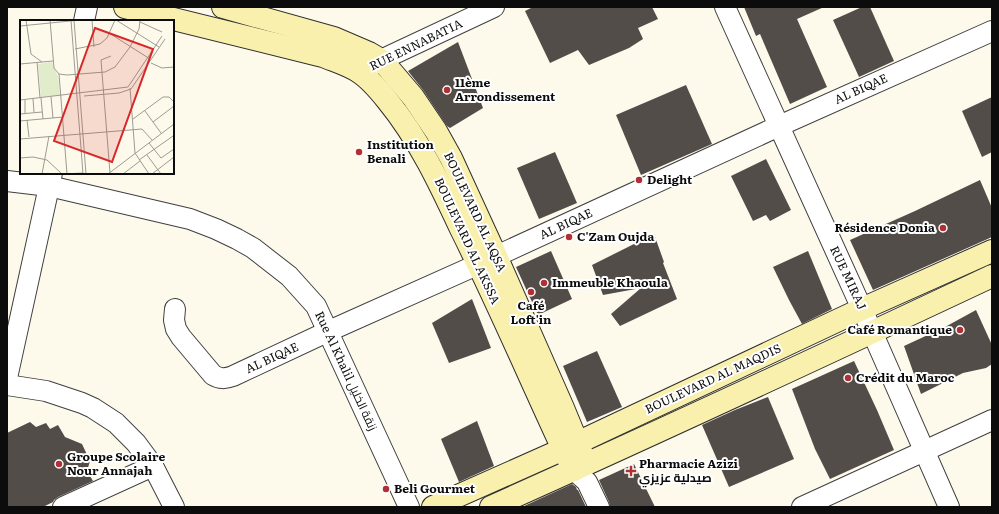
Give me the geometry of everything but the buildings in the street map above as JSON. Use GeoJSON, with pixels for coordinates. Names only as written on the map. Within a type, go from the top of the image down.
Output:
{"type":"FeatureCollection","features":[{"type":"Feature","properties":{"kind":"street"},"geometry":{"type":"LineString","coordinates":[[84,20],[87,7]]}},
{"type":"Feature","properties":{"kind":"street","name":"BOULEVARD AL AKSSA"},"geometry":{"type":"LineString","coordinates":[[125,7],[323,56],[347,65],[360,72],[377,88],[405,123],[487,260]]}},
{"type":"Feature","properties":{"kind":"street","name":"BOULEVARD AL AQSA"},"geometry":{"type":"LineString","coordinates":[[223,7],[334,38],[369,53],[381,60],[413,96],[440,137],[451,158],[487,260],[582,472]]}},
{"type":"Feature","properties":{"kind":"street","name":"RUE ENNABATIA"},"geometry":{"type":"LineString","coordinates":[[360,72],[381,60],[494,7]]}},
{"type":"Feature","properties":{"kind":"street","name":"RUE MIRAJ"},"geometry":{"type":"LineString","coordinates":[[725,7],[873,332],[949,507]]}},
{"type":"Feature","properties":{"kind":"street","name":"AL BIQAE"},"geometry":{"type":"LineString","coordinates":[[175,310],[174,320],[176,330],[213,375],[219,378],[233,376],[778,126],[992,31]]}},
{"type":"Feature","properties":{"kind":"street"},"geometry":{"type":"LineString","coordinates":[[7,378],[50,180]]}},
{"type":"Feature","properties":{"kind":"street","name":"Rue Al Khalil زنقة الخليل"},"geometry":{"type":"LineString","coordinates":[[7,181],[50,180],[190,219],[216,229],[253,248],[289,276],[316,306],[329,331],[409,507]]}},
{"type":"Feature","properties":{"kind":"street","name":"BOULEVARD AL MAQDIS"},"geometry":{"type":"LineString","coordinates":[[434,507],[570,446],[862,309],[992,251]]}},
{"type":"Feature","properties":{"kind":"street","name":"BOULEVARD AL MAQDIS"},"geometry":{"type":"LineString","coordinates":[[491,507],[582,472],[992,276]]}},
{"type":"Feature","properties":{"kind":"street"},"geometry":{"type":"LineString","coordinates":[[7,385],[46,391],[93,408],[116,423],[136,443],[154,466],[174,507]]}},
{"type":"Feature","properties":{"kind":"street"},"geometry":{"type":"LineString","coordinates":[[802,507],[992,420]]}},
{"type":"Feature","properties":{"kind":"street"},"geometry":{"type":"LineString","coordinates":[[63,507],[154,466]]}},
{"type":"Feature","properties":{"kind":"street"},"geometry":{"type":"LineString","coordinates":[[582,472],[599,507]]}},
{"type":"Feature","properties":{"kind":"place","name":"11ème Arrondissement"},"geometry":{"type":"Point","coordinates":[447,90]}},
{"type":"Feature","properties":{"kind":"place","name":"Institution Benali"},"geometry":{"type":"Point","coordinates":[359,152]}},
{"type":"Feature","properties":{"kind":"place","name":"Delight"},"geometry":{"type":"Point","coordinates":[639,180]}},
{"type":"Feature","properties":{"kind":"place","name":"Résidence Donia"},"geometry":{"type":"Point","coordinates":[943,228]}},
{"type":"Feature","properties":{"kind":"place","name":"C'Zam Oujda"},"geometry":{"type":"Point","coordinates":[569,237]}},
{"type":"Feature","properties":{"kind":"place","name":"Immeuble Khaoula"},"geometry":{"type":"Point","coordinates":[544,283]}},
{"type":"Feature","properties":{"kind":"place","name":"Café Loft'in"},"geometry":{"type":"Point","coordinates":[531,292]}},
{"type":"Feature","properties":{"kind":"place","name":"Café Romantique"},"geometry":{"type":"Point","coordinates":[960,330]}},
{"type":"Feature","properties":{"kind":"place","name":"Crédit du Maroc"},"geometry":{"type":"Point","coordinates":[848,378]}},
{"type":"Feature","properties":{"kind":"place","name":"Groupe Scolaire Nour Annajah"},"geometry":{"type":"Point","coordinates":[59,464]}},
{"type":"Feature","properties":{"kind":"place","name":"Pharmacie Azizi صيدلية عزيزي"},"geometry":{"type":"Point","coordinates":[631,471]}},
{"type":"Feature","properties":{"kind":"place","name":"Beli Gourmet"},"geometry":{"type":"Point","coordinates":[386,489]}}]}
